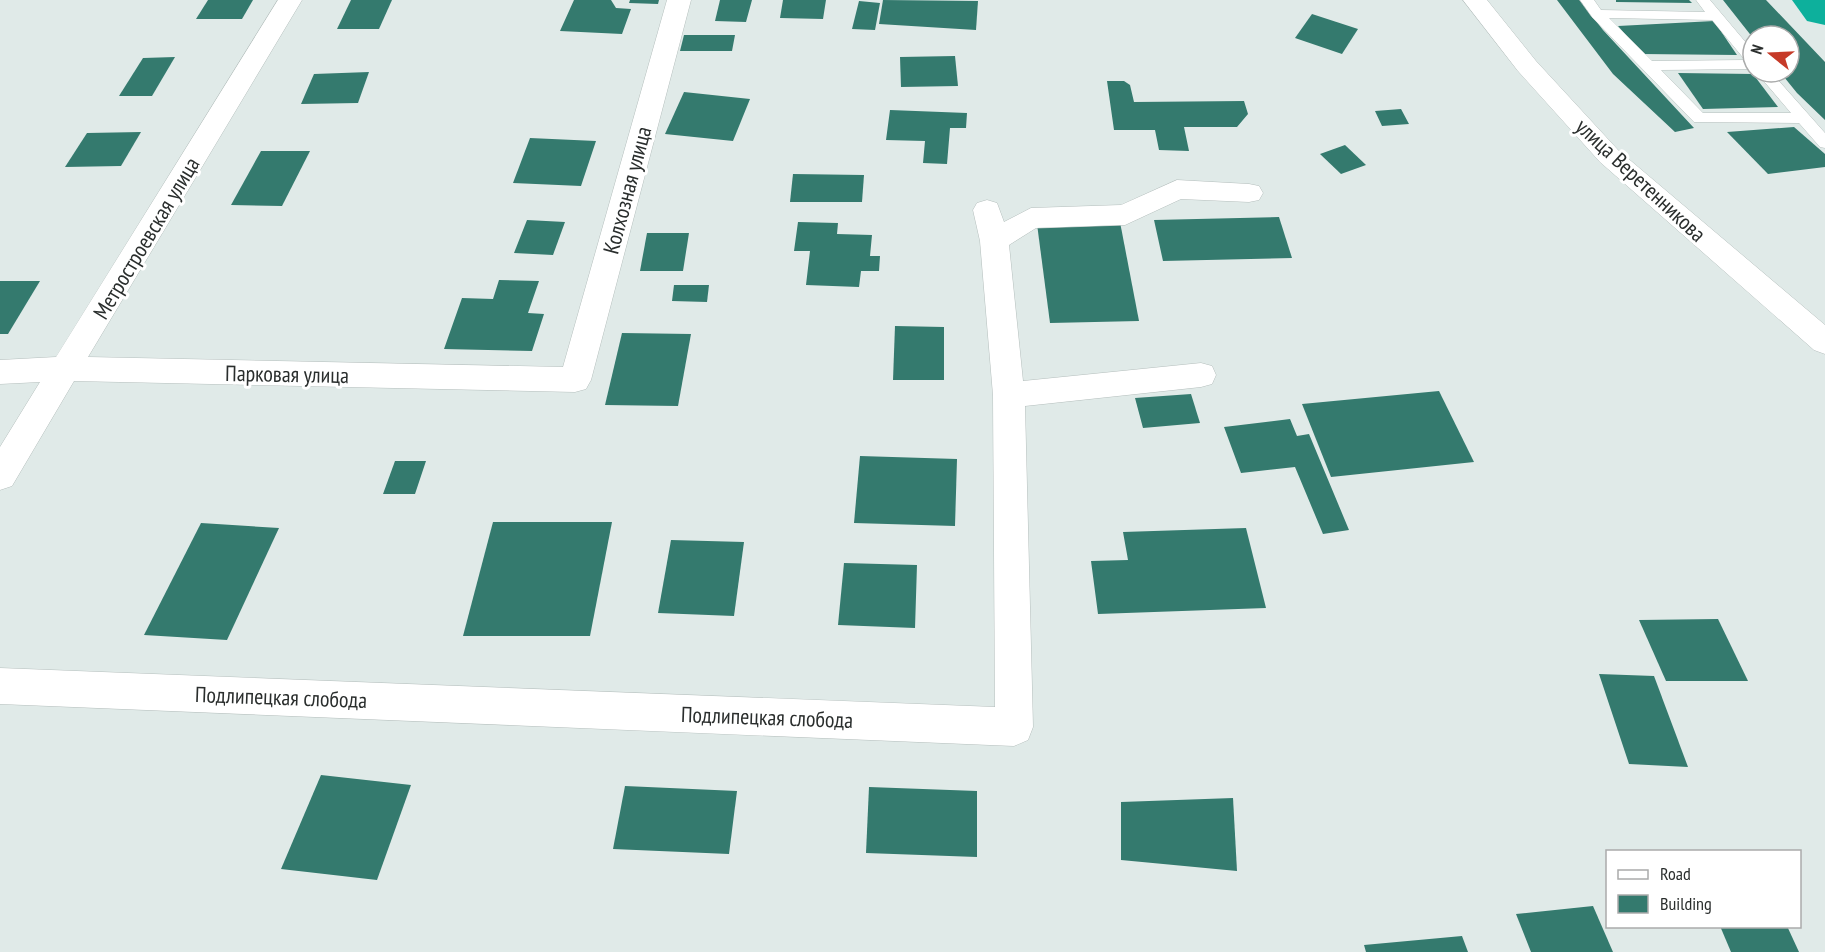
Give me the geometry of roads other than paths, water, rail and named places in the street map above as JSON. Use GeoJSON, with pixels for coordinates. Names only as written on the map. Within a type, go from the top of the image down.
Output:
{"type":"FeatureCollection","features":[{"type":"Feature","properties":{"kind":"street","name":"Метростроевская улица"},"geometry":{"type":"LineString","coordinates":[[0,476],[290,0]]}},
{"type":"Feature","properties":{"kind":"street","name":"Колхозная улица"},"geometry":{"type":"LineString","coordinates":[[575,380],[679,0]]}},
{"type":"Feature","properties":{"kind":"street","name":"улица Веретенникова"},"geometry":{"type":"LineString","coordinates":[[1475,0],[1527,66],[1610,156],[1825,342]]}},
{"type":"Feature","properties":{"kind":"street","name":"Подлипецкая слобода"},"geometry":{"type":"LineString","coordinates":[[0,686],[1014,727],[1009,395],[990,225],[1031,218],[1125,215],[1177,189],[1249,193]]}},
{"type":"Feature","properties":{"kind":"street","name":"Парковая улица"},"geometry":{"type":"LineString","coordinates":[[0,372],[67,369],[575,380]]}},
{"type":"Feature","properties":{"kind":"street"},"geometry":{"type":"LineString","coordinates":[[1009,395],[1201,375]]}},
{"type":"Feature","properties":{"kind":"lane"},"geometry":{"type":"LineString","coordinates":[[1587,0],[1597,14],[1699,118],[1801,118]]}},
{"type":"Feature","properties":{"kind":"lane"},"geometry":{"type":"LineString","coordinates":[[1703,0],[1741,47]]}},
{"type":"Feature","properties":{"kind":"lane"},"geometry":{"type":"LineString","coordinates":[[1597,14],[1716,16]]}},
{"type":"Feature","properties":{"kind":"lane"},"geometry":{"type":"LineString","coordinates":[[1648,66],[1741,62]]}},
{"type":"Feature","properties":{"kind":"lane"},"geometry":{"type":"LineString","coordinates":[[1773,84],[1801,118],[1825,142]]}},
{"type":"Feature","properties":{"kind":"waterway"},"geometry":{"type":"LineString","coordinates":[[1817,0],[1825,10]]}}]}
